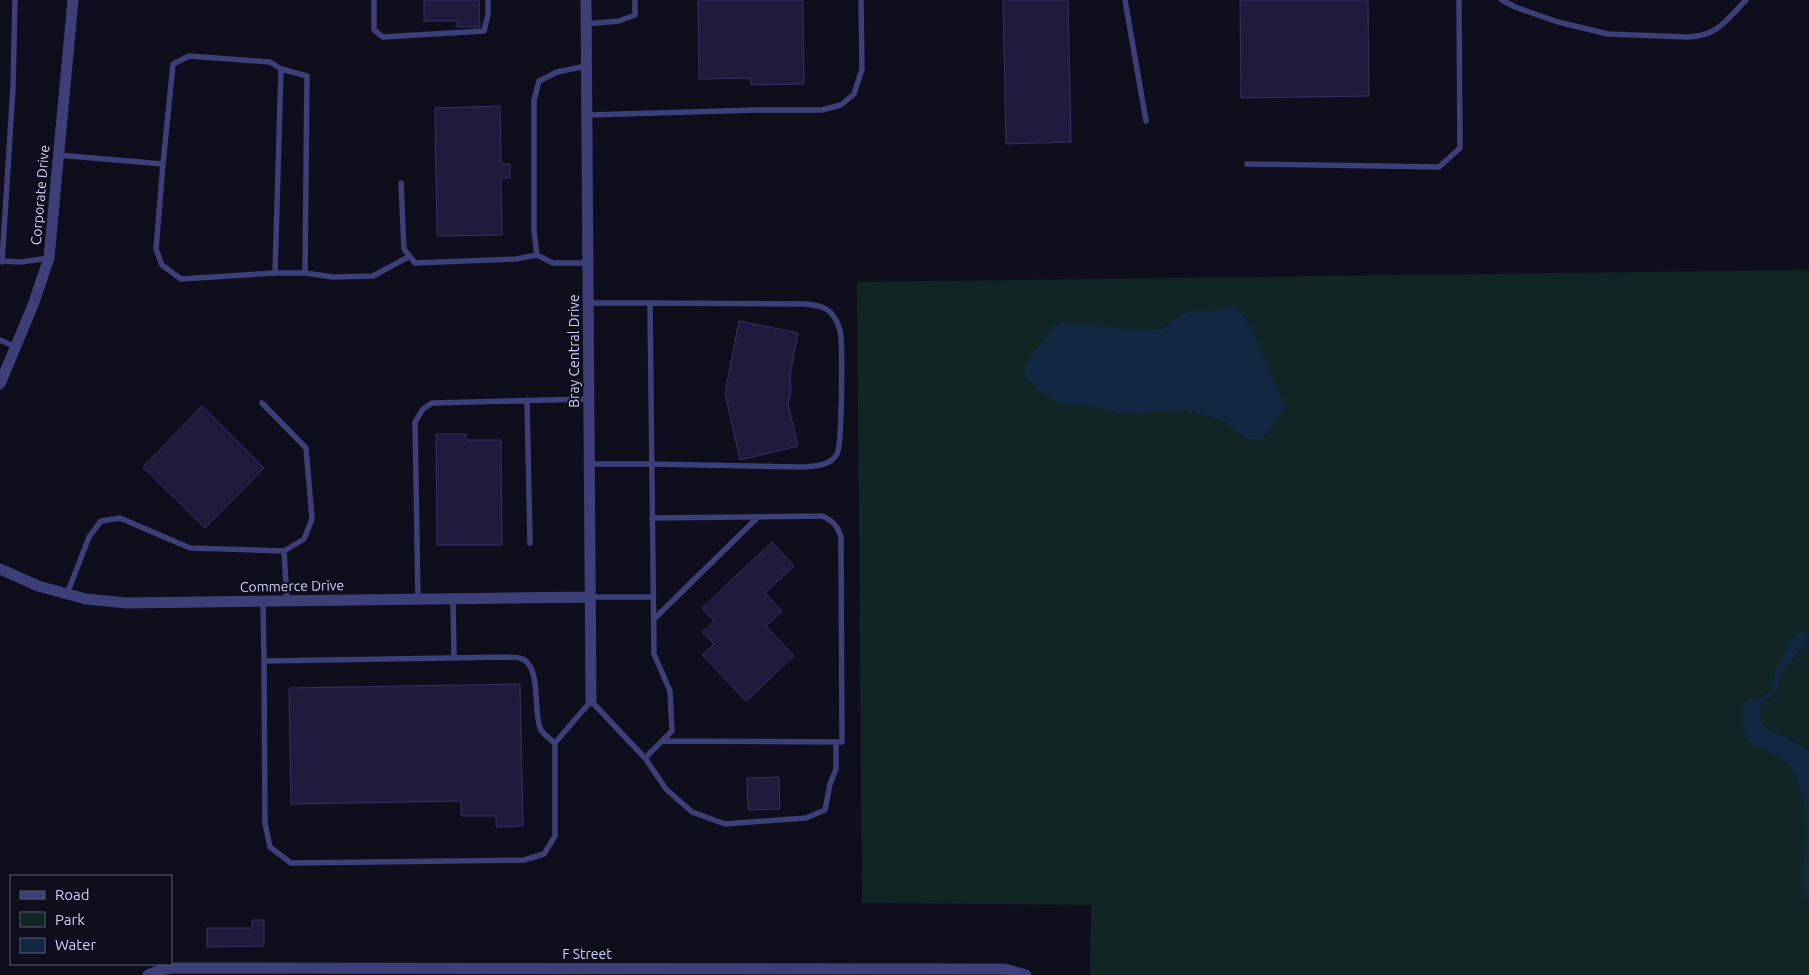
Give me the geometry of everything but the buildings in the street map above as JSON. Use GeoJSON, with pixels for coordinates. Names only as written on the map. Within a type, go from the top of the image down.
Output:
{"type":"FeatureCollection","features":[{"type":"Feature","properties":{"kind":"street","name":"Corporate Drive"},"geometry":{"type":"LineString","coordinates":[[0,384],[33,305],[50,258],[73,0]]}},
{"type":"Feature","properties":{"kind":"street","name":"Bray Central Drive"},"geometry":{"type":"LineString","coordinates":[[586,0],[591,701]]}},
{"type":"Feature","properties":{"kind":"street","name":"Commerce Drive"},"geometry":{"type":"LineString","coordinates":[[0,569],[38,586],[86,600],[127,603],[590,597]]}},
{"type":"Feature","properties":{"kind":"street","name":"F Street"},"geometry":{"type":"LineString","coordinates":[[148,975],[171,968],[346,972],[1005,969],[1026,975]]}},
{"type":"Feature","properties":{"kind":"lane"},"geometry":{"type":"LineString","coordinates":[[16,0],[14,88],[1,262],[20,262],[50,258]]}},
{"type":"Feature","properties":{"kind":"lane"},"geometry":{"type":"LineString","coordinates":[[374,0],[374,30],[383,37],[484,31],[488,14],[488,0]]}},
{"type":"Feature","properties":{"kind":"lane"},"geometry":{"type":"LineString","coordinates":[[586,24],[620,20],[635,15],[635,0]]}},
{"type":"Feature","properties":{"kind":"lane"},"geometry":{"type":"LineString","coordinates":[[588,116],[756,110],[822,110],[841,105],[854,94],[862,69],[861,0]]}},
{"type":"Feature","properties":{"kind":"lane"},"geometry":{"type":"LineString","coordinates":[[1126,0],[1146,121]]}},
{"type":"Feature","properties":{"kind":"lane"},"geometry":{"type":"LineString","coordinates":[[1246,164],[1439,167],[1460,148],[1459,0]]}},
{"type":"Feature","properties":{"kind":"lane"},"geometry":{"type":"LineString","coordinates":[[1502,0],[1515,7],[1558,22],[1608,34],[1701,37],[1715,32],[1746,0]]}},
{"type":"Feature","properties":{"kind":"lane"},"geometry":{"type":"LineString","coordinates":[[304,273],[306,76],[281,69],[270,62],[188,56],[173,64],[156,248],[162,265],[180,279],[275,272],[333,277],[373,276],[410,256]]}},
{"type":"Feature","properties":{"kind":"lane"},"geometry":{"type":"LineString","coordinates":[[537,255],[534,231],[534,100],[539,81],[556,72],[586,66]]}},
{"type":"Feature","properties":{"kind":"lane"},"geometry":{"type":"LineString","coordinates":[[275,272],[281,69]]}},
{"type":"Feature","properties":{"kind":"lane"},"geometry":{"type":"LineString","coordinates":[[58,155],[163,164]]}},
{"type":"Feature","properties":{"kind":"lane"},"geometry":{"type":"LineString","coordinates":[[401,183],[404,250],[416,262],[516,259],[537,255],[554,263],[588,263]]}},
{"type":"Feature","properties":{"kind":"lane"},"geometry":{"type":"LineString","coordinates":[[645,758],[672,731],[670,691],[654,654],[650,303]]}},
{"type":"Feature","properties":{"kind":"lane"},"geometry":{"type":"LineString","coordinates":[[588,304],[804,304],[823,307],[834,315],[840,332],[842,429],[838,452],[830,462],[818,466],[589,464]]}},
{"type":"Feature","properties":{"kind":"lane"},"geometry":{"type":"LineString","coordinates":[[0,340],[16,347]]}},
{"type":"Feature","properties":{"kind":"lane"},"geometry":{"type":"LineString","coordinates":[[418,600],[415,422],[423,409],[432,403],[589,399]]}},
{"type":"Feature","properties":{"kind":"lane"},"geometry":{"type":"LineString","coordinates":[[527,400],[530,543]]}},
{"type":"Feature","properties":{"kind":"lane"},"geometry":{"type":"LineString","coordinates":[[67,594],[88,537],[100,521],[120,518],[190,548],[284,551],[304,539],[312,519],[306,448],[262,403]]}},
{"type":"Feature","properties":{"kind":"lane"},"geometry":{"type":"LineString","coordinates":[[652,518],[822,516],[833,521],[838,526],[841,536],[842,742],[662,741]]}},
{"type":"Feature","properties":{"kind":"lane"},"geometry":{"type":"LineString","coordinates":[[654,619],[758,517]]}},
{"type":"Feature","properties":{"kind":"lane"},"geometry":{"type":"LineString","coordinates":[[284,551],[287,601]]}},
{"type":"Feature","properties":{"kind":"lane"},"geometry":{"type":"LineString","coordinates":[[590,597],[653,597]]}},
{"type":"Feature","properties":{"kind":"lane"},"geometry":{"type":"LineString","coordinates":[[453,599],[454,658]]}},
{"type":"Feature","properties":{"kind":"lane"},"geometry":{"type":"LineString","coordinates":[[263,601],[265,823],[270,847],[290,864],[524,860],[544,854],[555,836],[555,743],[591,701],[645,758],[666,789],[692,812],[725,824],[806,818],[825,810],[830,784],[836,769],[836,742]]}},
{"type":"Feature","properties":{"kind":"lane"},"geometry":{"type":"LineString","coordinates":[[264,661],[509,657],[522,659],[530,666],[534,677],[541,730],[555,743]]}},
{"type":"Feature","properties":{"kind":"green space"},"geometry":{"type":"Polygon","coordinates":[[[1809,270],[1809,975],[1090,975],[1091,905],[862,903],[857,282],[1809,270]]]}},
{"type":"Feature","properties":{"kind":"water"},"geometry":{"type":"Polygon","coordinates":[[[1235,308],[1250,325],[1285,407],[1272,427],[1261,439],[1248,439],[1224,421],[1185,410],[1122,414],[1100,408],[1058,402],[1038,390],[1025,375],[1025,364],[1053,327],[1061,322],[1129,329],[1160,330],[1182,314],[1235,308]]]}},
{"type":"Feature","properties":{"kind":"water"},"geometry":{"type":"Polygon","coordinates":[[[1796,633],[1808,634],[1805,644],[1785,668],[1777,689],[1772,696],[1762,701],[1760,718],[1765,727],[1802,746],[1809,752],[1809,904],[1803,886],[1806,823],[1804,804],[1799,786],[1792,770],[1785,761],[1752,744],[1746,737],[1743,727],[1743,712],[1746,702],[1769,692],[1782,657],[1796,633]]]}}]}
